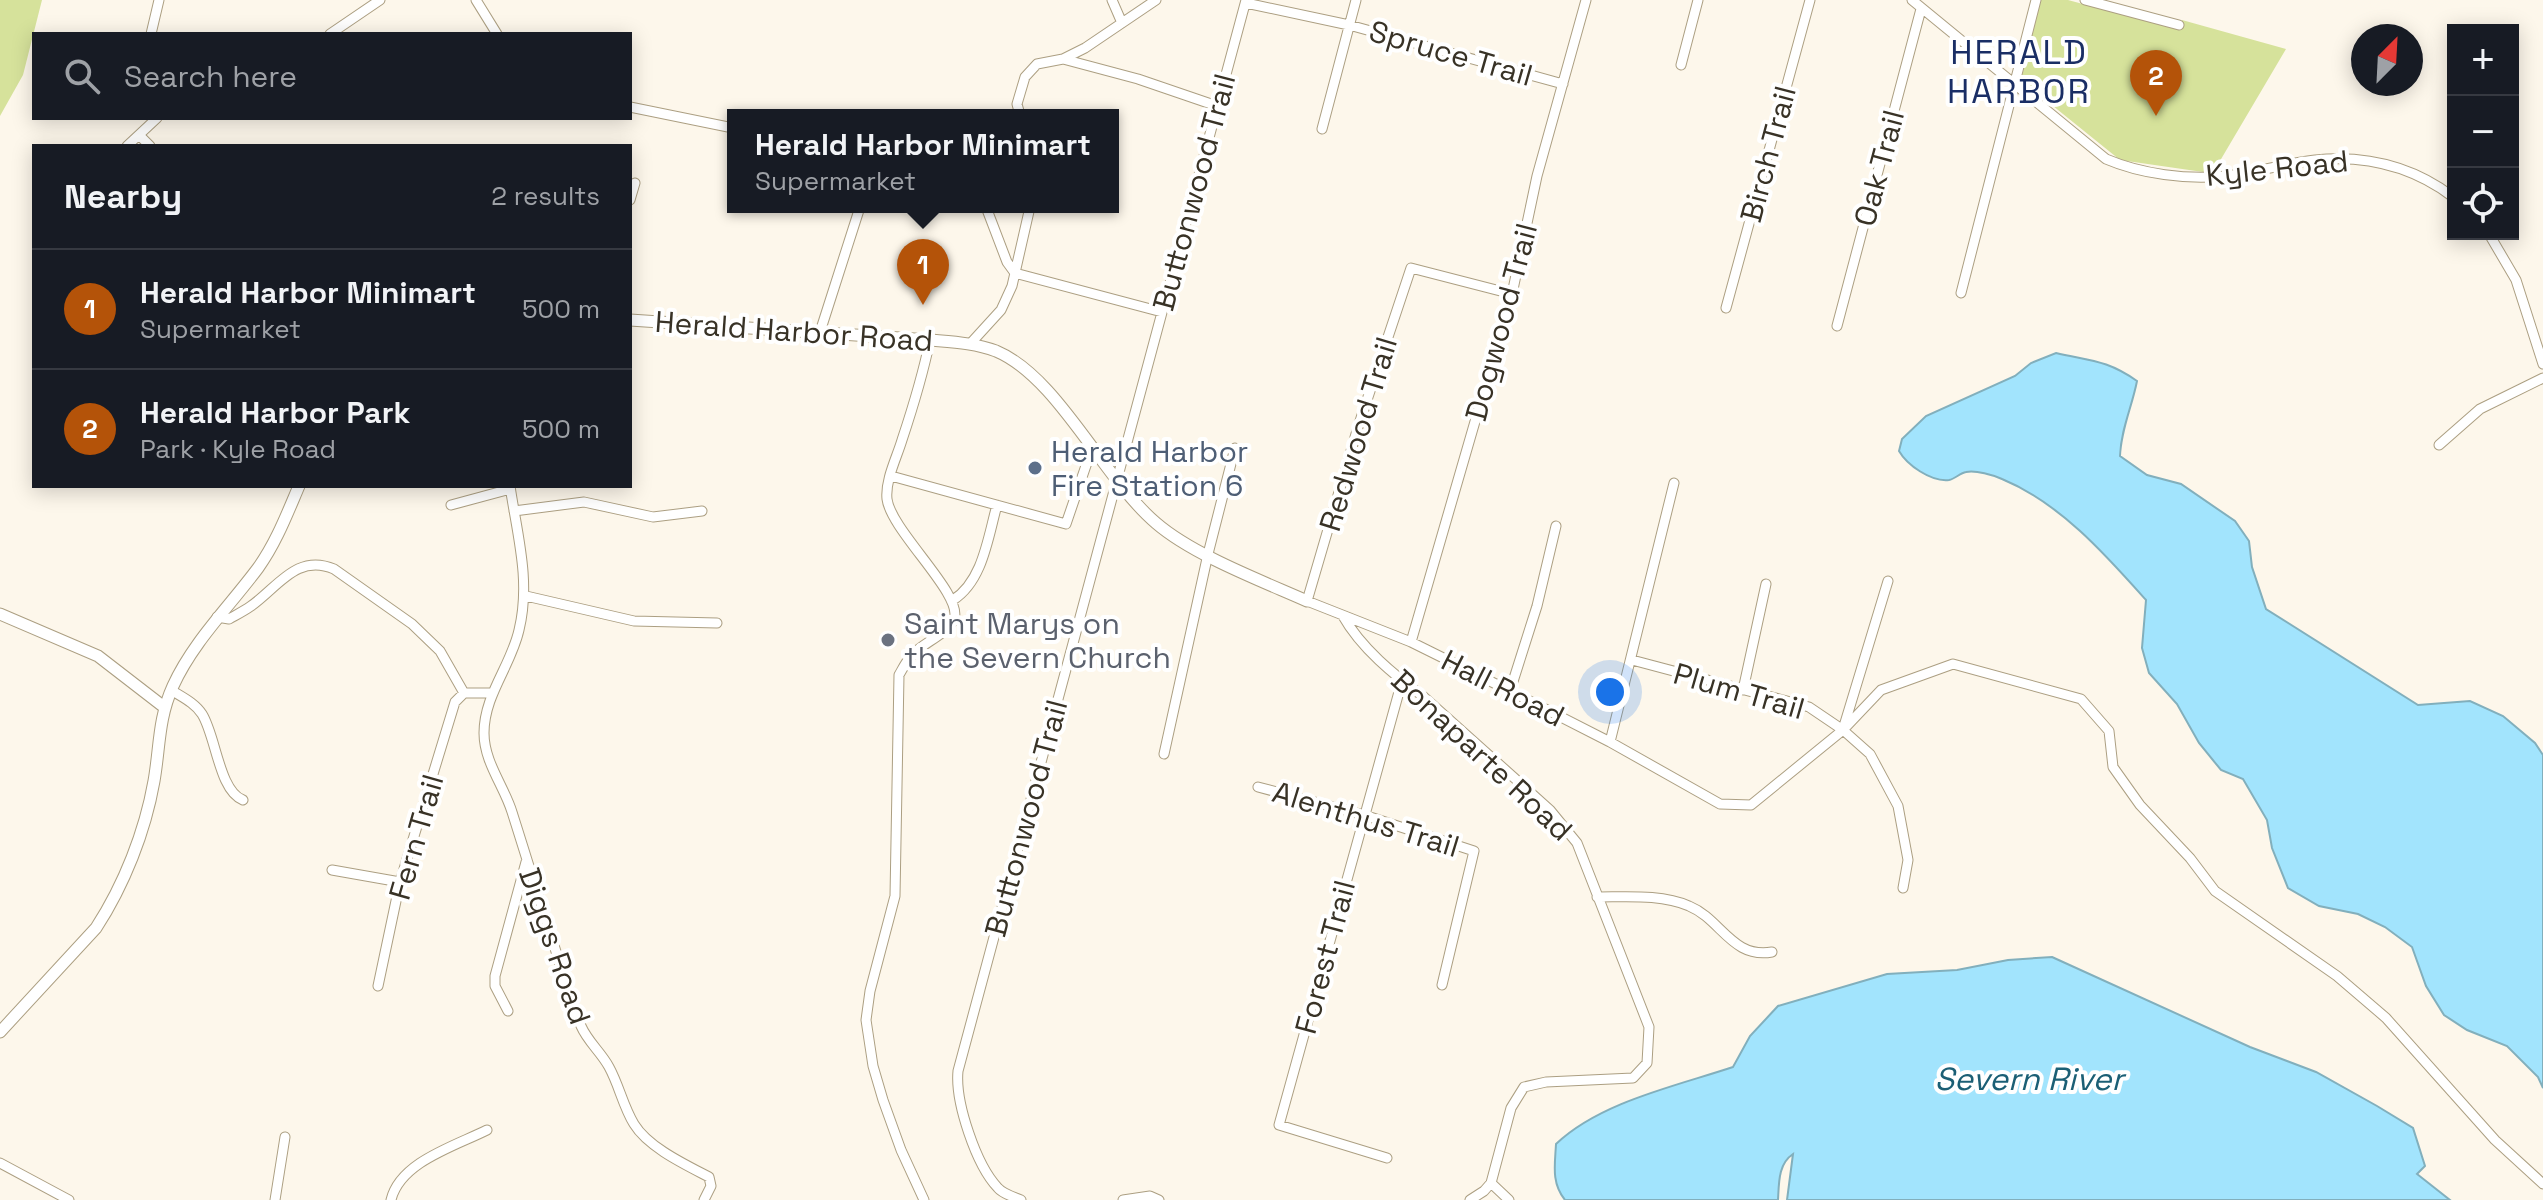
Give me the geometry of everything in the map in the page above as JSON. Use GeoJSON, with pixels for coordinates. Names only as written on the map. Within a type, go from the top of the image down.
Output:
{"type":"FeatureCollection","features":[{"type":"Feature","properties":{"kind":"street"},"geometry":{"type":"LineString","coordinates":[[151,32],[159,0]]}},
{"type":"Feature","properties":{"kind":"street"},"geometry":{"type":"LineString","coordinates":[[333,32],[380,0]]}},
{"type":"Feature","properties":{"kind":"street"},"geometry":{"type":"LineString","coordinates":[[476,0],[496,32]]}},
{"type":"Feature","properties":{"kind":"street"},"geometry":{"type":"LineString","coordinates":[[1112,0],[1122,23]]}},
{"type":"Feature","properties":{"kind":"street"},"geometry":{"type":"LineString","coordinates":[[1322,129],[1356,0]]}},
{"type":"Feature","properties":{"kind":"street","name":"Dogwood Trail"},"geometry":{"type":"LineString","coordinates":[[1411,642],[1512,294],[1537,176],[1586,0]]}},
{"type":"Feature","properties":{"kind":"street"},"geometry":{"type":"LineString","coordinates":[[1681,65],[1698,0]]}},
{"type":"Feature","properties":{"kind":"street","name":"Birch Trail"},"geometry":{"type":"LineString","coordinates":[[1726,308],[1810,0]]}},
{"type":"Feature","properties":{"kind":"street","name":"Kyle Road"},"geometry":{"type":"LineString","coordinates":[[1912,0],[2106,159],[2126,168],[2194,178],[2226,176],[2313,160],[2358,158],[2423,176],[2447,193]]}},
{"type":"Feature","properties":{"kind":"street"},"geometry":{"type":"LineString","coordinates":[[1961,293],[2036,0]]}},
{"type":"Feature","properties":{"kind":"street"},"geometry":{"type":"LineString","coordinates":[[2085,0],[2179,25]]}},
{"type":"Feature","properties":{"kind":"street"},"geometry":{"type":"LineString","coordinates":[[1018,109],[1025,77],[1037,64],[1063,59],[1085,48],[1153,1]]}},
{"type":"Feature","properties":{"kind":"street","name":"Spruce Trail"},"geometry":{"type":"LineString","coordinates":[[1246,2],[1349,25],[1563,84]]}},
{"type":"Feature","properties":{"kind":"street","name":"Buttonwood Trail"},"geometry":{"type":"LineString","coordinates":[[1021,1200],[999,1190],[980,1159],[959,1103],[958,1071],[1246,2]]}},
{"type":"Feature","properties":{"kind":"street","name":"Oak Trail"},"geometry":{"type":"LineString","coordinates":[[1837,326],[1921,9]]}},
{"type":"Feature","properties":{"kind":"street"},"geometry":{"type":"LineString","coordinates":[[1063,59],[1138,79],[1217,106]]}},
{"type":"Feature","properties":{"kind":"street"},"geometry":{"type":"LineString","coordinates":[[632,107],[727,127]]}},
{"type":"Feature","properties":{"kind":"street"},"geometry":{"type":"LineString","coordinates":[[129,144],[155,120]]}},
{"type":"Feature","properties":{"kind":"street"},"geometry":{"type":"LineString","coordinates":[[139,135],[148,144]]}},
{"type":"Feature","properties":{"kind":"street"},"geometry":{"type":"LineString","coordinates":[[632,193],[635,183]]}},
{"type":"Feature","properties":{"kind":"street"},"geometry":{"type":"LineString","coordinates":[[820,332],[858,213]]}},
{"type":"Feature","properties":{"kind":"street"},"geometry":{"type":"LineString","coordinates":[[988,213],[1007,262],[1015,273],[1162,312]]}},
{"type":"Feature","properties":{"kind":"street"},"geometry":{"type":"LineString","coordinates":[[964,343],[1001,310],[1015,273],[1029,213]]}},
{"type":"Feature","properties":{"kind":"street"},"geometry":{"type":"LineString","coordinates":[[2493,240],[2516,280],[2543,364]]}},
{"type":"Feature","properties":{"kind":"street","name":"Redwood Trail"},"geometry":{"type":"LineString","coordinates":[[1307,601],[1358,427],[1411,268],[1512,294]]}},
{"type":"Feature","properties":{"kind":"street","name":"Herald Harbor Road"},"geometry":{"type":"LineString","coordinates":[[632,320],[964,343]]}},
{"type":"Feature","properties":{"kind":"street"},"geometry":{"type":"LineString","coordinates":[[924,1200],[883,1100],[873,1066],[866,1020],[870,991],[895,896],[899,675],[912,655],[953,621],[955,609],[953,600],[890,510],[887,500],[930,340]]}},
{"type":"Feature","properties":{"kind":"street","name":"Hall Road"},"geometry":{"type":"LineString","coordinates":[[964,343],[1010,358],[1026,370],[1073,422],[1116,480],[1156,523],[1208,554],[1307,601],[1411,642],[1510,691],[1610,742],[1720,804],[1751,805],[1843,730],[1881,690],[1953,664],[2081,699],[2109,731],[2113,767],[2140,805],[2190,858],[2215,891],[2337,976],[2386,1018],[2495,1140],[2543,1184]]}},
{"type":"Feature","properties":{"kind":"street"},"geometry":{"type":"LineString","coordinates":[[2439,445],[2480,409],[2543,378]]}},
{"type":"Feature","properties":{"kind":"street"},"geometry":{"type":"LineString","coordinates":[[891,476],[1066,524],[1092,448]]}},
{"type":"Feature","properties":{"kind":"street"},"geometry":{"type":"LineString","coordinates":[[1164,754],[1235,448]]}},
{"type":"Feature","properties":{"kind":"street"},"geometry":{"type":"LineString","coordinates":[[1610,742],[1674,483]]}},
{"type":"Feature","properties":{"kind":"street"},"geometry":{"type":"LineString","coordinates":[[0,1032],[96,928],[106,912],[143,825],[154,783],[159,725],[171,690],[181,669],[217,617],[259,566],[282,526],[298,488]]}},
{"type":"Feature","properties":{"kind":"street"},"geometry":{"type":"LineString","coordinates":[[451,505],[510,488],[526,596],[634,621],[717,623]]}},
{"type":"Feature","properties":{"kind":"street"},"geometry":{"type":"LineString","coordinates":[[514,511],[584,502],[653,517],[702,511]]}},
{"type":"Feature","properties":{"kind":"street"},"geometry":{"type":"LineString","coordinates":[[953,600],[971,584],[978,570],[997,505]]}},
{"type":"Feature","properties":{"kind":"street"},"geometry":{"type":"LineString","coordinates":[[1510,691],[1537,606],[1556,526]]}},
{"type":"Feature","properties":{"kind":"street"},"geometry":{"type":"LineString","coordinates":[[217,617],[229,619],[252,605],[287,574],[310,564],[324,565],[412,624],[440,651],[464,693],[492,693]]}},
{"type":"Feature","properties":{"kind":"street"},"geometry":{"type":"LineString","coordinates":[[1843,730],[1888,581]]}},
{"type":"Feature","properties":{"kind":"street"},"geometry":{"type":"LineString","coordinates":[[1743,690],[1766,584]]}},
{"type":"Feature","properties":{"kind":"street","name":"Diggs Road"},"geometry":{"type":"LineString","coordinates":[[526,596],[509,663],[492,693],[484,733],[486,747],[511,809],[587,1039],[609,1067],[634,1125],[660,1147],[709,1177],[711,1186],[704,1200]]}},
{"type":"Feature","properties":{"kind":"street"},"geometry":{"type":"LineString","coordinates":[[0,614],[98,656],[164,707]]}},
{"type":"Feature","properties":{"kind":"street","name":"Bonaparte Road"},"geometry":{"type":"LineString","coordinates":[[1343,616],[1352,632],[1402,681],[1550,810],[1577,843],[1649,1027],[1649,1055],[1644,1069],[1633,1078],[1539,1083],[1524,1087],[1508,1118],[1491,1183]]}},
{"type":"Feature","properties":{"kind":"street","name":"Plum Trail"},"geometry":{"type":"LineString","coordinates":[[1632,660],[1809,707],[1843,730],[1870,754],[1898,806],[1908,860],[1903,888]]}},
{"type":"Feature","properties":{"kind":"street","name":"Forest Trail"},"geometry":{"type":"LineString","coordinates":[[1387,1158],[1279,1125],[1402,681]]}},
{"type":"Feature","properties":{"kind":"street"},"geometry":{"type":"LineString","coordinates":[[171,690],[204,716],[226,782],[236,797],[243,800]]}},
{"type":"Feature","properties":{"kind":"street","name":"Fern Trail"},"geometry":{"type":"LineString","coordinates":[[378,986],[400,882],[455,702],[464,693]]}},
{"type":"Feature","properties":{"kind":"street","name":"Alenthus Trail"},"geometry":{"type":"LineString","coordinates":[[1258,787],[1364,815],[1474,851],[1442,985]]}},
{"type":"Feature","properties":{"kind":"street"},"geometry":{"type":"LineString","coordinates":[[508,1011],[495,986],[495,976],[526,861]]}},
{"type":"Feature","properties":{"kind":"street"},"geometry":{"type":"LineString","coordinates":[[332,870],[400,882]]}},
{"type":"Feature","properties":{"kind":"street"},"geometry":{"type":"LineString","coordinates":[[1597,897],[1673,900],[1693,907],[1740,948],[1756,955],[1772,952]]}},
{"type":"Feature","properties":{"kind":"street"},"geometry":{"type":"LineString","coordinates":[[391,1200],[395,1185],[420,1164],[487,1130]]}},
{"type":"Feature","properties":{"kind":"street"},"geometry":{"type":"LineString","coordinates":[[275,1200],[285,1137]]}},
{"type":"Feature","properties":{"kind":"street"},"geometry":{"type":"LineString","coordinates":[[0,1163],[69,1200]]}},
{"type":"Feature","properties":{"kind":"street"},"geometry":{"type":"LineString","coordinates":[[1470,1200],[1491,1183],[1509,1200]]}},
{"type":"Feature","properties":{"kind":"street"},"geometry":{"type":"LineString","coordinates":[[1123,1200],[1150,1196],[1159,1200]]}},
{"type":"Feature","properties":{"kind":"green space"},"geometry":{"type":"Polygon","coordinates":[[[0,0],[42,0],[23,75],[0,116],[0,0]]]}},
{"type":"Feature","properties":{"kind":"green space"},"geometry":{"type":"Polygon","coordinates":[[[2041,0],[2068,0],[2179,30],[2182,20],[2286,49],[2214,171],[2120,160],[2021,80],[2041,0]]]}},
{"type":"Feature","properties":{"kind":"water"},"geometry":{"type":"Polygon","coordinates":[[[2056,353],[2107,365],[2137,381],[2120,456],[2147,475],[2181,484],[2235,521],[2249,541],[2252,567],[2266,609],[2418,705],[2470,701],[2503,716],[2535,743],[2543,755],[2543,1088],[2538,1077],[2507,1046],[2467,1030],[2444,1015],[2426,986],[2412,947],[2385,927],[2358,914],[2319,906],[2288,888],[2272,848],[2267,820],[2243,779],[2221,770],[2199,743],[2177,704],[2149,673],[2142,648],[2146,600],[2098,548],[2062,516],[2023,489],[1979,472],[1966,472],[1949,480],[1935,478],[1914,467],[1899,451],[1902,439],[1926,416],[2015,376],[2031,363],[2056,353]]]}},
{"type":"Feature","properties":{"kind":"water","name":"Severn River"},"geometry":{"type":"Polygon","coordinates":[[[2052,957],[2250,1047],[2316,1072],[2377,1106],[2413,1128],[2425,1166],[2417,1174],[2450,1200],[1787,1200],[1793,1154],[1782,1168],[1778,1200],[1565,1200],[1561,1194],[1555,1173],[1556,1144],[1574,1129],[1616,1106],[1733,1067],[1750,1036],[1778,1006],[1887,974],[1957,970],[2008,960],[2052,957]]]}},
{"type":"Feature","properties":{"kind":"place","name":"Herald Harbor Park"},"geometry":{"type":"Point","coordinates":[2156,116]}},
{"type":"Feature","properties":{"kind":"place","name":"Herald Harbor Minimart"},"geometry":{"type":"Point","coordinates":[923,305]}},
{"type":"Feature","properties":{"kind":"place","name":"Herald Harbor Fire Station 6"},"geometry":{"type":"Point","coordinates":[1035,468]}},
{"type":"Feature","properties":{"kind":"place","name":"Saint Marys on the Severn Church"},"geometry":{"type":"Point","coordinates":[888,640]}},
{"type":"Feature","properties":{"kind":"district","name":"HERALD HARBOR"},"geometry":{"type":"Point","coordinates":[2019,72]}}]}
